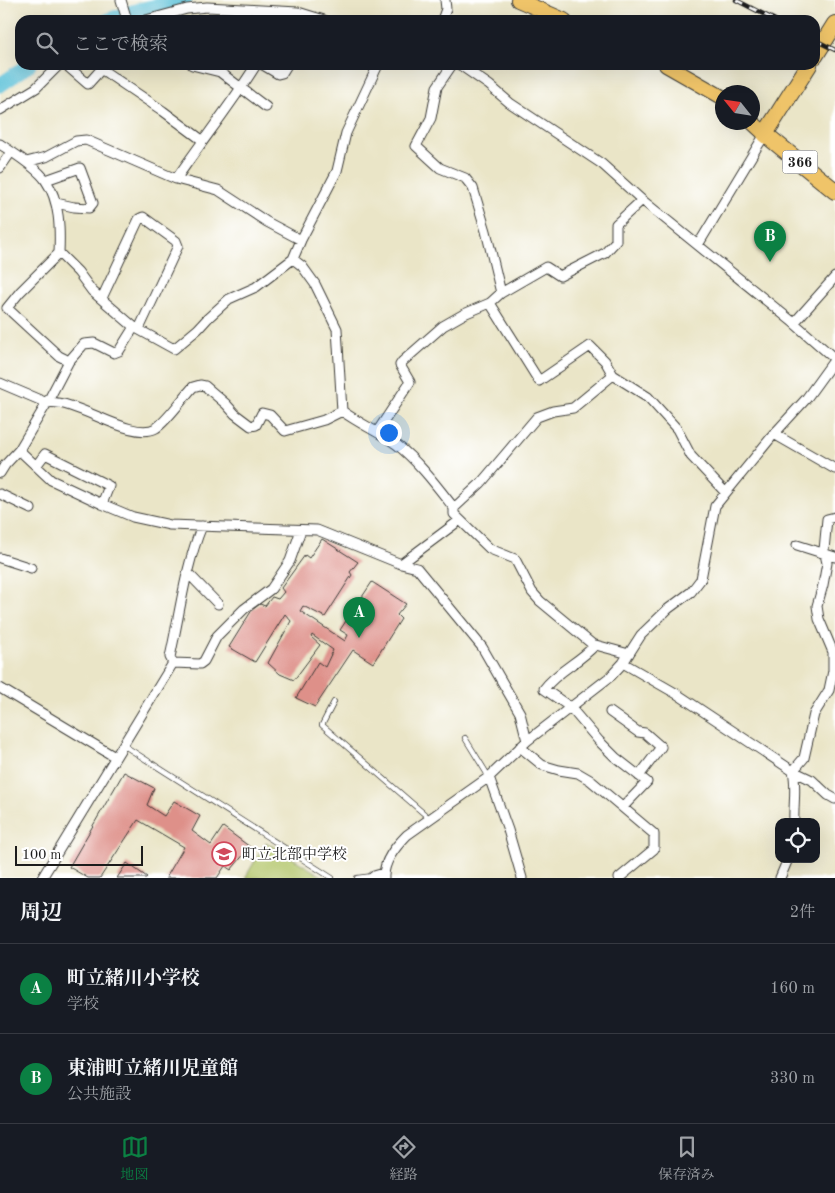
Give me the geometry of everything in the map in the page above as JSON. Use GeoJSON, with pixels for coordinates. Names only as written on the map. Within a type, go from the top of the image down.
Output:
{"type":"FeatureCollection","features":[{"type":"Feature","properties":{"kind":"highway"},"geometry":{"type":"LineString","coordinates":[[820,48],[835,24]]}},
{"type":"Feature","properties":{"kind":"highway"},"geometry":{"type":"LineString","coordinates":[[766,134],[806,70]]}},
{"type":"Feature","properties":{"kind":"highway","name":"366"},"geometry":{"type":"LineString","coordinates":[[766,134],[835,191]]}},
{"type":"Feature","properties":{"kind":"main road"},"geometry":{"type":"LineString","coordinates":[[521,1],[553,15]]}},
{"type":"Feature","properties":{"kind":"main road"},"geometry":{"type":"LineString","coordinates":[[675,70],[715,93]]}},
{"type":"Feature","properties":{"kind":"main road"},"geometry":{"type":"LineString","coordinates":[[760,129],[766,134]]}},
{"type":"Feature","properties":{"kind":"street"},"geometry":{"type":"LineString","coordinates":[[444,15],[446,9],[445,0]]}},
{"type":"Feature","properties":{"kind":"street"},"geometry":{"type":"LineString","coordinates":[[122,1],[126,15]]}},
{"type":"Feature","properties":{"kind":"street"},"geometry":{"type":"LineString","coordinates":[[164,15],[186,9],[207,7],[298,12],[308,15]]}},
{"type":"Feature","properties":{"kind":"street"},"geometry":{"type":"LineString","coordinates":[[0,110],[36,88],[55,70]]}},
{"type":"Feature","properties":{"kind":"street"},"geometry":{"type":"LineString","coordinates":[[72,70],[88,84],[100,70]]}},
{"type":"Feature","properties":{"kind":"street"},"geometry":{"type":"LineString","coordinates":[[107,70],[202,140]]}},
{"type":"Feature","properties":{"kind":"street"},"geometry":{"type":"LineString","coordinates":[[212,70],[220,72],[266,107]]}},
{"type":"Feature","properties":{"kind":"street"},"geometry":{"type":"LineString","coordinates":[[176,180],[202,140],[242,88],[253,70]]}},
{"type":"Feature","properties":{"kind":"street"},"geometry":{"type":"LineString","coordinates":[[271,70],[278,74],[284,70]]}},
{"type":"Feature","properties":{"kind":"street"},"geometry":{"type":"LineString","coordinates":[[59,253],[78,272],[92,291],[136,328],[174,350],[229,300],[256,288],[293,259],[301,240],[338,171],[346,133],[376,70]]}},
{"type":"Feature","properties":{"kind":"street"},"geometry":{"type":"LineString","coordinates":[[449,70],[437,87],[431,118],[416,146],[440,168],[465,178],[473,188],[501,293]]}},
{"type":"Feature","properties":{"kind":"street"},"geometry":{"type":"LineString","coordinates":[[373,877],[384,876],[388,860],[396,846],[407,835],[489,776],[527,741],[611,676],[623,663],[641,635],[691,592],[701,579],[716,506],[725,492],[806,399],[835,359],[794,323],[642,200],[602,164],[510,103],[467,70]]}},
{"type":"Feature","properties":{"kind":"street"},"geometry":{"type":"LineString","coordinates":[[698,245],[766,134]]}},
{"type":"Feature","properties":{"kind":"street"},"geometry":{"type":"LineString","coordinates":[[26,162],[46,157],[76,141],[86,140],[176,180],[218,190],[267,222],[301,240]]}},
{"type":"Feature","properties":{"kind":"street"},"geometry":{"type":"LineString","coordinates":[[0,144],[26,162],[46,180],[56,202],[60,241],[59,253],[20,292],[7,308],[59,356],[69,361]]}},
{"type":"Feature","properties":{"kind":"street"},"geometry":{"type":"LineString","coordinates":[[0,168],[12,152]]}},
{"type":"Feature","properties":{"kind":"street"},"geometry":{"type":"LineString","coordinates":[[46,180],[80,168],[93,203],[90,208],[74,207],[56,202]]}},
{"type":"Feature","properties":{"kind":"street"},"geometry":{"type":"LineString","coordinates":[[377,432],[410,382],[400,365],[443,326],[464,314],[490,303],[501,293],[546,267],[560,276],[605,253],[616,242],[616,224],[642,200]]}},
{"type":"Feature","properties":{"kind":"street"},"geometry":{"type":"LineString","coordinates":[[1,469],[19,450],[69,361],[84,344],[94,343],[114,353],[119,352],[136,328],[178,246],[176,241],[143,217],[139,219],[102,298]]}},
{"type":"Feature","properties":{"kind":"street"},"geometry":{"type":"LineString","coordinates":[[293,259],[302,266],[314,284],[337,329],[342,411]]}},
{"type":"Feature","properties":{"kind":"street"},"geometry":{"type":"LineString","coordinates":[[794,323],[835,277]]}},
{"type":"Feature","properties":{"kind":"street"},"geometry":{"type":"LineString","coordinates":[[490,303],[539,381],[590,346],[605,360],[613,376],[648,397],[677,429],[691,456],[725,492]]}},
{"type":"Feature","properties":{"kind":"street"},"geometry":{"type":"LineString","coordinates":[[454,508],[481,483],[537,416],[573,408],[613,376]]}},
{"type":"Feature","properties":{"kind":"street"},"geometry":{"type":"LineString","coordinates":[[0,383],[47,403],[54,402],[86,412],[123,428],[142,430],[154,429],[192,387],[200,385],[205,386],[251,426],[256,425],[262,413],[270,415],[285,430],[324,420],[342,411]]}},
{"type":"Feature","properties":{"kind":"street"},"geometry":{"type":"LineString","coordinates":[[342,411],[377,432],[416,462],[454,508],[454,514],[460,520],[490,549],[515,559],[532,592],[540,601],[595,645],[629,654]]}},
{"type":"Feature","properties":{"kind":"street"},"geometry":{"type":"LineString","coordinates":[[774,434],[835,469]]}},
{"type":"Feature","properties":{"kind":"street"},"geometry":{"type":"LineString","coordinates":[[19,450],[51,480],[133,517],[170,525],[318,530],[401,564],[417,568],[482,648],[520,713],[527,741]]}},
{"type":"Feature","properties":{"kind":"street"},"geometry":{"type":"LineString","coordinates":[[36,466],[45,454],[109,486],[102,504]]}},
{"type":"Feature","properties":{"kind":"street"},"geometry":{"type":"LineString","coordinates":[[0,494],[31,509]]}},
{"type":"Feature","properties":{"kind":"street"},"geometry":{"type":"LineString","coordinates":[[792,771],[804,758],[814,714],[829,690],[833,671],[833,652],[819,619],[817,606],[826,570],[827,519],[835,517]]}},
{"type":"Feature","properties":{"kind":"street"},"geometry":{"type":"LineString","coordinates":[[401,564],[460,520]]}},
{"type":"Feature","properties":{"kind":"street"},"geometry":{"type":"LineString","coordinates":[[172,661],[170,657],[188,573],[195,544],[202,526]]}},
{"type":"Feature","properties":{"kind":"street"},"geometry":{"type":"LineString","coordinates":[[44,877],[173,663],[200,664],[204,660],[217,636],[244,609],[271,589],[290,560],[301,530]]}},
{"type":"Feature","properties":{"kind":"street"},"geometry":{"type":"LineString","coordinates":[[797,545],[835,557]]}},
{"type":"Feature","properties":{"kind":"street"},"geometry":{"type":"LineString","coordinates":[[0,558],[31,568]]}},
{"type":"Feature","properties":{"kind":"street"},"geometry":{"type":"LineString","coordinates":[[188,573],[218,604]]}},
{"type":"Feature","properties":{"kind":"street"},"geometry":{"type":"LineString","coordinates":[[595,645],[586,656],[566,669],[544,689],[570,707],[604,747],[647,782],[623,807]]}},
{"type":"Feature","properties":{"kind":"street"},"geometry":{"type":"LineString","coordinates":[[623,663],[677,694],[792,771],[812,780],[835,799]]}},
{"type":"Feature","properties":{"kind":"street"},"geometry":{"type":"LineString","coordinates":[[0,688],[115,757]]}},
{"type":"Feature","properties":{"kind":"street"},"geometry":{"type":"LineString","coordinates":[[610,712],[638,732],[645,733],[661,747],[639,776]]}},
{"type":"Feature","properties":{"kind":"street"},"geometry":{"type":"LineString","coordinates":[[520,747],[542,765],[578,773],[590,780],[654,834],[654,849],[619,878]]}},
{"type":"Feature","properties":{"kind":"street"},"geometry":{"type":"LineString","coordinates":[[792,771],[796,782],[794,818]]}},
{"type":"Feature","properties":{"kind":"street"},"geometry":{"type":"LineString","coordinates":[[489,776],[522,878]]}},
{"type":"Feature","properties":{"kind":"street"},"geometry":{"type":"LineString","coordinates":[[780,878],[786,863]]}},
{"type":"Feature","properties":{"kind":"lane"},"geometry":{"type":"LineString","coordinates":[[334,702],[322,725],[429,818]]}},
{"type":"Feature","properties":{"kind":"lane"},"geometry":{"type":"LineString","coordinates":[[465,738],[489,776]]}},
{"type":"Feature","properties":{"kind":"lane"},"geometry":{"type":"LineString","coordinates":[[123,745],[332,878]]}},
{"type":"Feature","properties":{"kind":"lane"},"geometry":{"type":"LineString","coordinates":[[357,878],[373,877]]}},
{"type":"Feature","properties":{"kind":"green space"},"geometry":{"type":"Polygon","coordinates":[[[266,842],[325,878],[245,878],[266,842]]]}},
{"type":"Feature","properties":{"kind":"building"},"geometry":{"type":"Polygon","coordinates":[[[322,539],[358,562],[350,572],[352,575],[325,617],[303,606],[300,611],[345,641],[348,635],[340,630],[372,582],[406,604],[397,615],[401,619],[373,663],[353,650],[315,707],[296,698],[318,662],[325,667],[333,650],[312,635],[311,637],[320,645],[294,680],[280,674],[268,663],[291,621],[285,614],[255,662],[229,647],[252,610],[260,604],[265,606],[272,597],[278,599],[284,592],[281,588],[305,555],[309,558],[322,539]]]}},
{"type":"Feature","properties":{"kind":"building"},"geometry":{"type":"Polygon","coordinates":[[[124,772],[154,788],[147,805],[164,816],[174,801],[200,816],[192,831],[211,845],[223,827],[250,847],[231,870],[225,866],[217,878],[166,878],[184,847],[138,820],[100,878],[88,878],[69,867],[124,772]]]}},
{"type":"Feature","properties":{"kind":"building"},"geometry":{"type":"Polygon","coordinates":[[[127,863],[147,877],[117,878],[127,863]]]}},
{"type":"Feature","properties":{"kind":"waterway"},"geometry":{"type":"LineString","coordinates":[[123,15],[185,0]]}},
{"type":"Feature","properties":{"kind":"waterway"},"geometry":{"type":"LineString","coordinates":[[0,85],[22,70]]}},
{"type":"Feature","properties":{"kind":"railway"},"geometry":{"type":"LineString","coordinates":[[736,0],[765,15]]}},
{"type":"Feature","properties":{"kind":"railway"},"geometry":{"type":"LineString","coordinates":[[820,42],[835,50]]}},
{"type":"Feature","properties":{"kind":"place","name":"東浦町立緒川児童館"},"geometry":{"type":"Point","coordinates":[770,262]}},
{"type":"Feature","properties":{"kind":"place","name":"町立緒川小学校"},"geometry":{"type":"Point","coordinates":[359,638]}},
{"type":"Feature","properties":{"kind":"place","name":"町立北部中学校"},"geometry":{"type":"Point","coordinates":[224,854]}}]}
